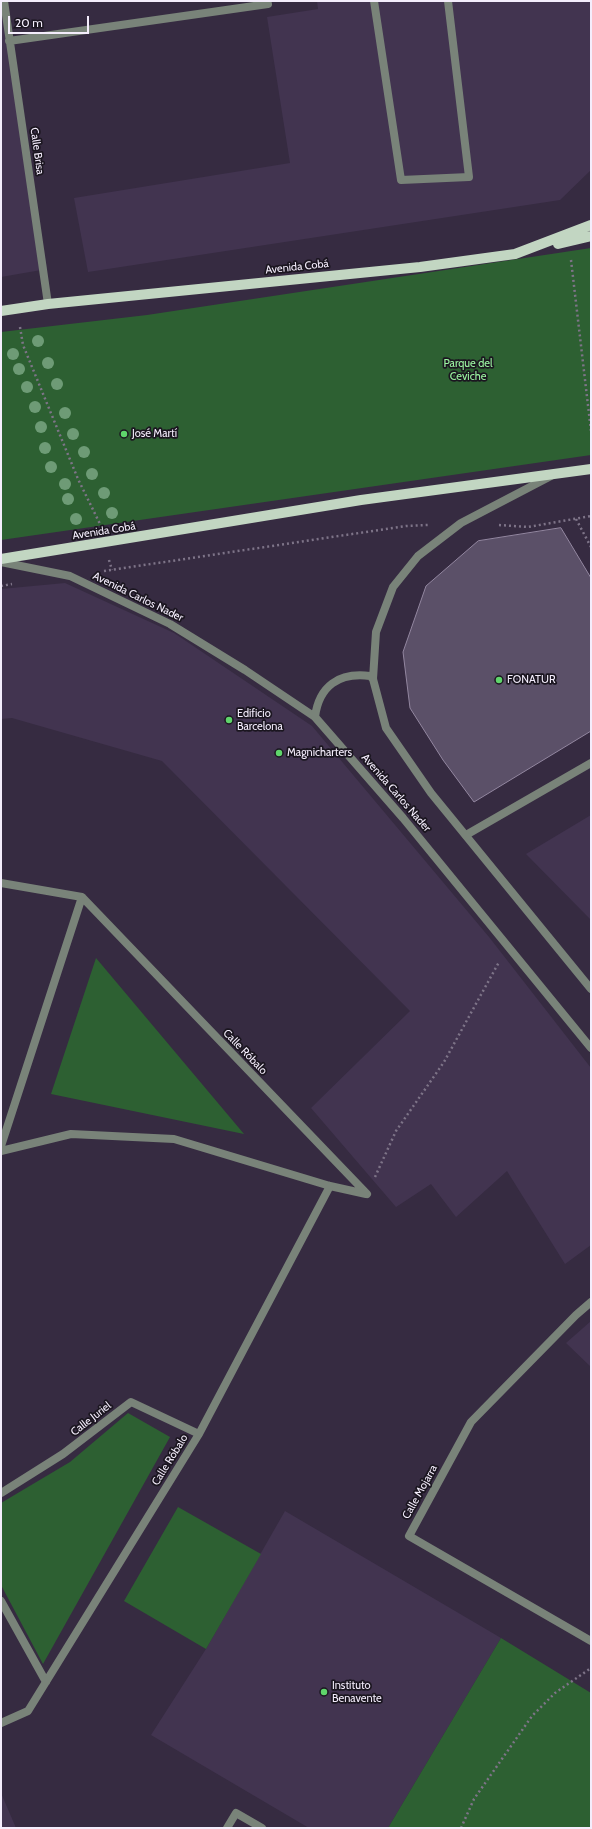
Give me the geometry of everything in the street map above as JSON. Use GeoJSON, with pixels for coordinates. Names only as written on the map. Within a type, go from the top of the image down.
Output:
{"type":"FeatureCollection","features":[{"type":"Feature","properties":{"kind":"main road","name":"Avenida Cobá"},"geometry":{"type":"LineString","coordinates":[[1,311],[48,304],[420,267],[515,254],[586,227]]}},
{"type":"Feature","properties":{"kind":"main road"},"geometry":{"type":"LineString","coordinates":[[515,254],[591,236]]}},
{"type":"Feature","properties":{"kind":"main road","name":"Avenida Cobá"},"geometry":{"type":"LineString","coordinates":[[1,561],[361,500],[591,469]]}},
{"type":"Feature","properties":{"kind":"street","name":"Calle Brisa"},"geometry":{"type":"LineString","coordinates":[[4,1],[48,304]]}},
{"type":"Feature","properties":{"kind":"street"},"geometry":{"type":"LineString","coordinates":[[374,1],[401,180],[469,177],[448,1]]}},
{"type":"Feature","properties":{"kind":"street"},"geometry":{"type":"LineString","coordinates":[[9,41],[268,4]]}},
{"type":"Feature","properties":{"kind":"street"},"geometry":{"type":"LineString","coordinates":[[586,227],[591,218]]}},
{"type":"Feature","properties":{"kind":"street"},"geometry":{"type":"LineString","coordinates":[[556,474],[460,523],[418,556],[393,587],[376,632],[373,679],[386,728],[431,793],[591,989]]}},
{"type":"Feature","properties":{"kind":"street","name":"Avenida Carlos Nader"},"geometry":{"type":"LineString","coordinates":[[1,561],[70,576],[170,624],[245,670],[315,717],[403,818],[591,1048]]}},
{"type":"Feature","properties":{"kind":"street"},"geometry":{"type":"LineString","coordinates":[[315,717],[317,705],[322,695],[329,686],[338,679],[349,675],[359,674],[370,676],[373,679]]}},
{"type":"Feature","properties":{"kind":"street"},"geometry":{"type":"LineString","coordinates":[[466,836],[591,763]]}},
{"type":"Feature","properties":{"kind":"street"},"geometry":{"type":"LineString","coordinates":[[1,883],[82,897],[1,1146]]}},
{"type":"Feature","properties":{"kind":"street","name":"Calle Róbalo"},"geometry":{"type":"LineString","coordinates":[[82,897],[367,1194]]}},
{"type":"Feature","properties":{"kind":"street"},"geometry":{"type":"LineString","coordinates":[[1,1151],[71,1134],[174,1139],[330,1186],[367,1194]]}},
{"type":"Feature","properties":{"kind":"street","name":"Calle Róbalo"},"geometry":{"type":"LineString","coordinates":[[1,1723],[28,1711],[199,1434],[330,1186]]}},
{"type":"Feature","properties":{"kind":"street","name":"Calle Mojarra"},"geometry":{"type":"LineString","coordinates":[[591,1302],[576,1315],[471,1422],[408,1536],[591,1641]]}},
{"type":"Feature","properties":{"kind":"street","name":"Calle Juriel"},"geometry":{"type":"LineString","coordinates":[[1,1493],[63,1454],[131,1402],[199,1434]]}},
{"type":"Feature","properties":{"kind":"street"},"geometry":{"type":"LineString","coordinates":[[1,1601],[46,1682]]}},
{"type":"Feature","properties":{"kind":"street"},"geometry":{"type":"LineString","coordinates":[[227,1828],[236,1813],[262,1828]]}},
{"type":"Feature","properties":{"kind":"path"},"geometry":{"type":"LineString","coordinates":[[568,241],[591,431]]}},
{"type":"Feature","properties":{"kind":"path"},"geometry":{"type":"LineString","coordinates":[[16,309],[23,345],[36,372],[78,479],[100,521],[112,570]]}},
{"type":"Feature","properties":{"kind":"path"},"geometry":{"type":"LineString","coordinates":[[498,525],[528,527],[591,516]]}},
{"type":"Feature","properties":{"kind":"path"},"geometry":{"type":"LineString","coordinates":[[576,519],[591,547]]}},
{"type":"Feature","properties":{"kind":"path"},"geometry":{"type":"LineString","coordinates":[[70,576],[406,526],[460,523]]}},
{"type":"Feature","properties":{"kind":"path"},"geometry":{"type":"LineString","coordinates":[[1,586],[19,583]]}},
{"type":"Feature","properties":{"kind":"path"},"geometry":{"type":"LineString","coordinates":[[367,1194],[396,1131],[444,1062],[508,946]]}},
{"type":"Feature","properties":{"kind":"path"},"geometry":{"type":"LineString","coordinates":[[461,1828],[474,1799],[532,1716],[555,1693],[591,1668]]}},
{"type":"Feature","properties":{"kind":"shaded area"},"geometry":{"type":"Polygon","coordinates":[[[317,1],[591,1],[591,170],[560,200],[88,272],[74,198],[290,163],[267,17],[318,9],[317,1]]]}},
{"type":"Feature","properties":{"kind":"shaded area"},"geometry":{"type":"Polygon","coordinates":[[[1,3],[47,269],[1,277],[1,3]]]}},
{"type":"Feature","properties":{"kind":"shaded area"},"geometry":{"type":"Polygon","coordinates":[[[65,583],[174,633],[312,726],[489,937],[591,1068],[591,1245],[565,1264],[507,1171],[456,1217],[431,1184],[396,1207],[311,1108],[410,1011],[162,761],[12,718],[1,719],[1,589],[65,583]]]}},
{"type":"Feature","properties":{"kind":"shaded area"},"geometry":{"type":"Polygon","coordinates":[[[591,815],[591,920],[526,854],[591,815]]]}},
{"type":"Feature","properties":{"kind":"shaded area"},"geometry":{"type":"Polygon","coordinates":[[[591,1321],[591,1367],[566,1343],[591,1321]]]}},
{"type":"Feature","properties":{"kind":"shaded area","name":"Instituto Benavente"},"geometry":{"type":"Polygon","coordinates":[[[285,1511],[501,1638],[388,1828],[309,1828],[151,1735],[206,1649],[285,1511]]]}},
{"type":"Feature","properties":{"kind":"shaded area"},"geometry":{"type":"Polygon","coordinates":[[[1,1793],[16,1828],[1,1828],[1,1793]]]}},
{"type":"Feature","properties":{"kind":"green space","name":"Parque del Ceviche"},"geometry":{"type":"Polygon","coordinates":[[[591,248],[591,455],[1,540],[1,332],[147,315],[591,248]]]}},
{"type":"Feature","properties":{"kind":"green space"},"geometry":{"type":"Polygon","coordinates":[[[96,958],[244,1134],[51,1094],[96,958]]]}},
{"type":"Feature","properties":{"kind":"green space"},"geometry":{"type":"Polygon","coordinates":[[[128,1413],[170,1437],[43,1664],[1,1585],[1,1503],[70,1462],[128,1413]]]}},
{"type":"Feature","properties":{"kind":"green space"},"geometry":{"type":"Polygon","coordinates":[[[178,1507],[261,1554],[206,1649],[124,1601],[178,1507]]]}},
{"type":"Feature","properties":{"kind":"green space"},"geometry":{"type":"Polygon","coordinates":[[[501,1638],[591,1693],[591,1828],[388,1828],[501,1638]]]}},
{"type":"Feature","properties":{"kind":"building","name":"FONATUR"},"geometry":{"type":"Polygon","coordinates":[[[561,528],[591,578],[591,731],[474,802],[443,760],[410,708],[403,652],[426,586],[478,541],[561,528]]]}},
{"type":"Feature","properties":{"kind":"place","name":"José Martí"},"geometry":{"type":"Point","coordinates":[124,434]}},
{"type":"Feature","properties":{"kind":"place","name":"FONATUR"},"geometry":{"type":"Point","coordinates":[499,680]}},
{"type":"Feature","properties":{"kind":"place","name":"Edificio Barcelona"},"geometry":{"type":"Point","coordinates":[229,720]}},
{"type":"Feature","properties":{"kind":"place","name":"Magnicharters"},"geometry":{"type":"Point","coordinates":[279,753]}},
{"type":"Feature","properties":{"kind":"place","name":"Instituto Benavente"},"geometry":{"type":"Point","coordinates":[324,1692]}}]}
